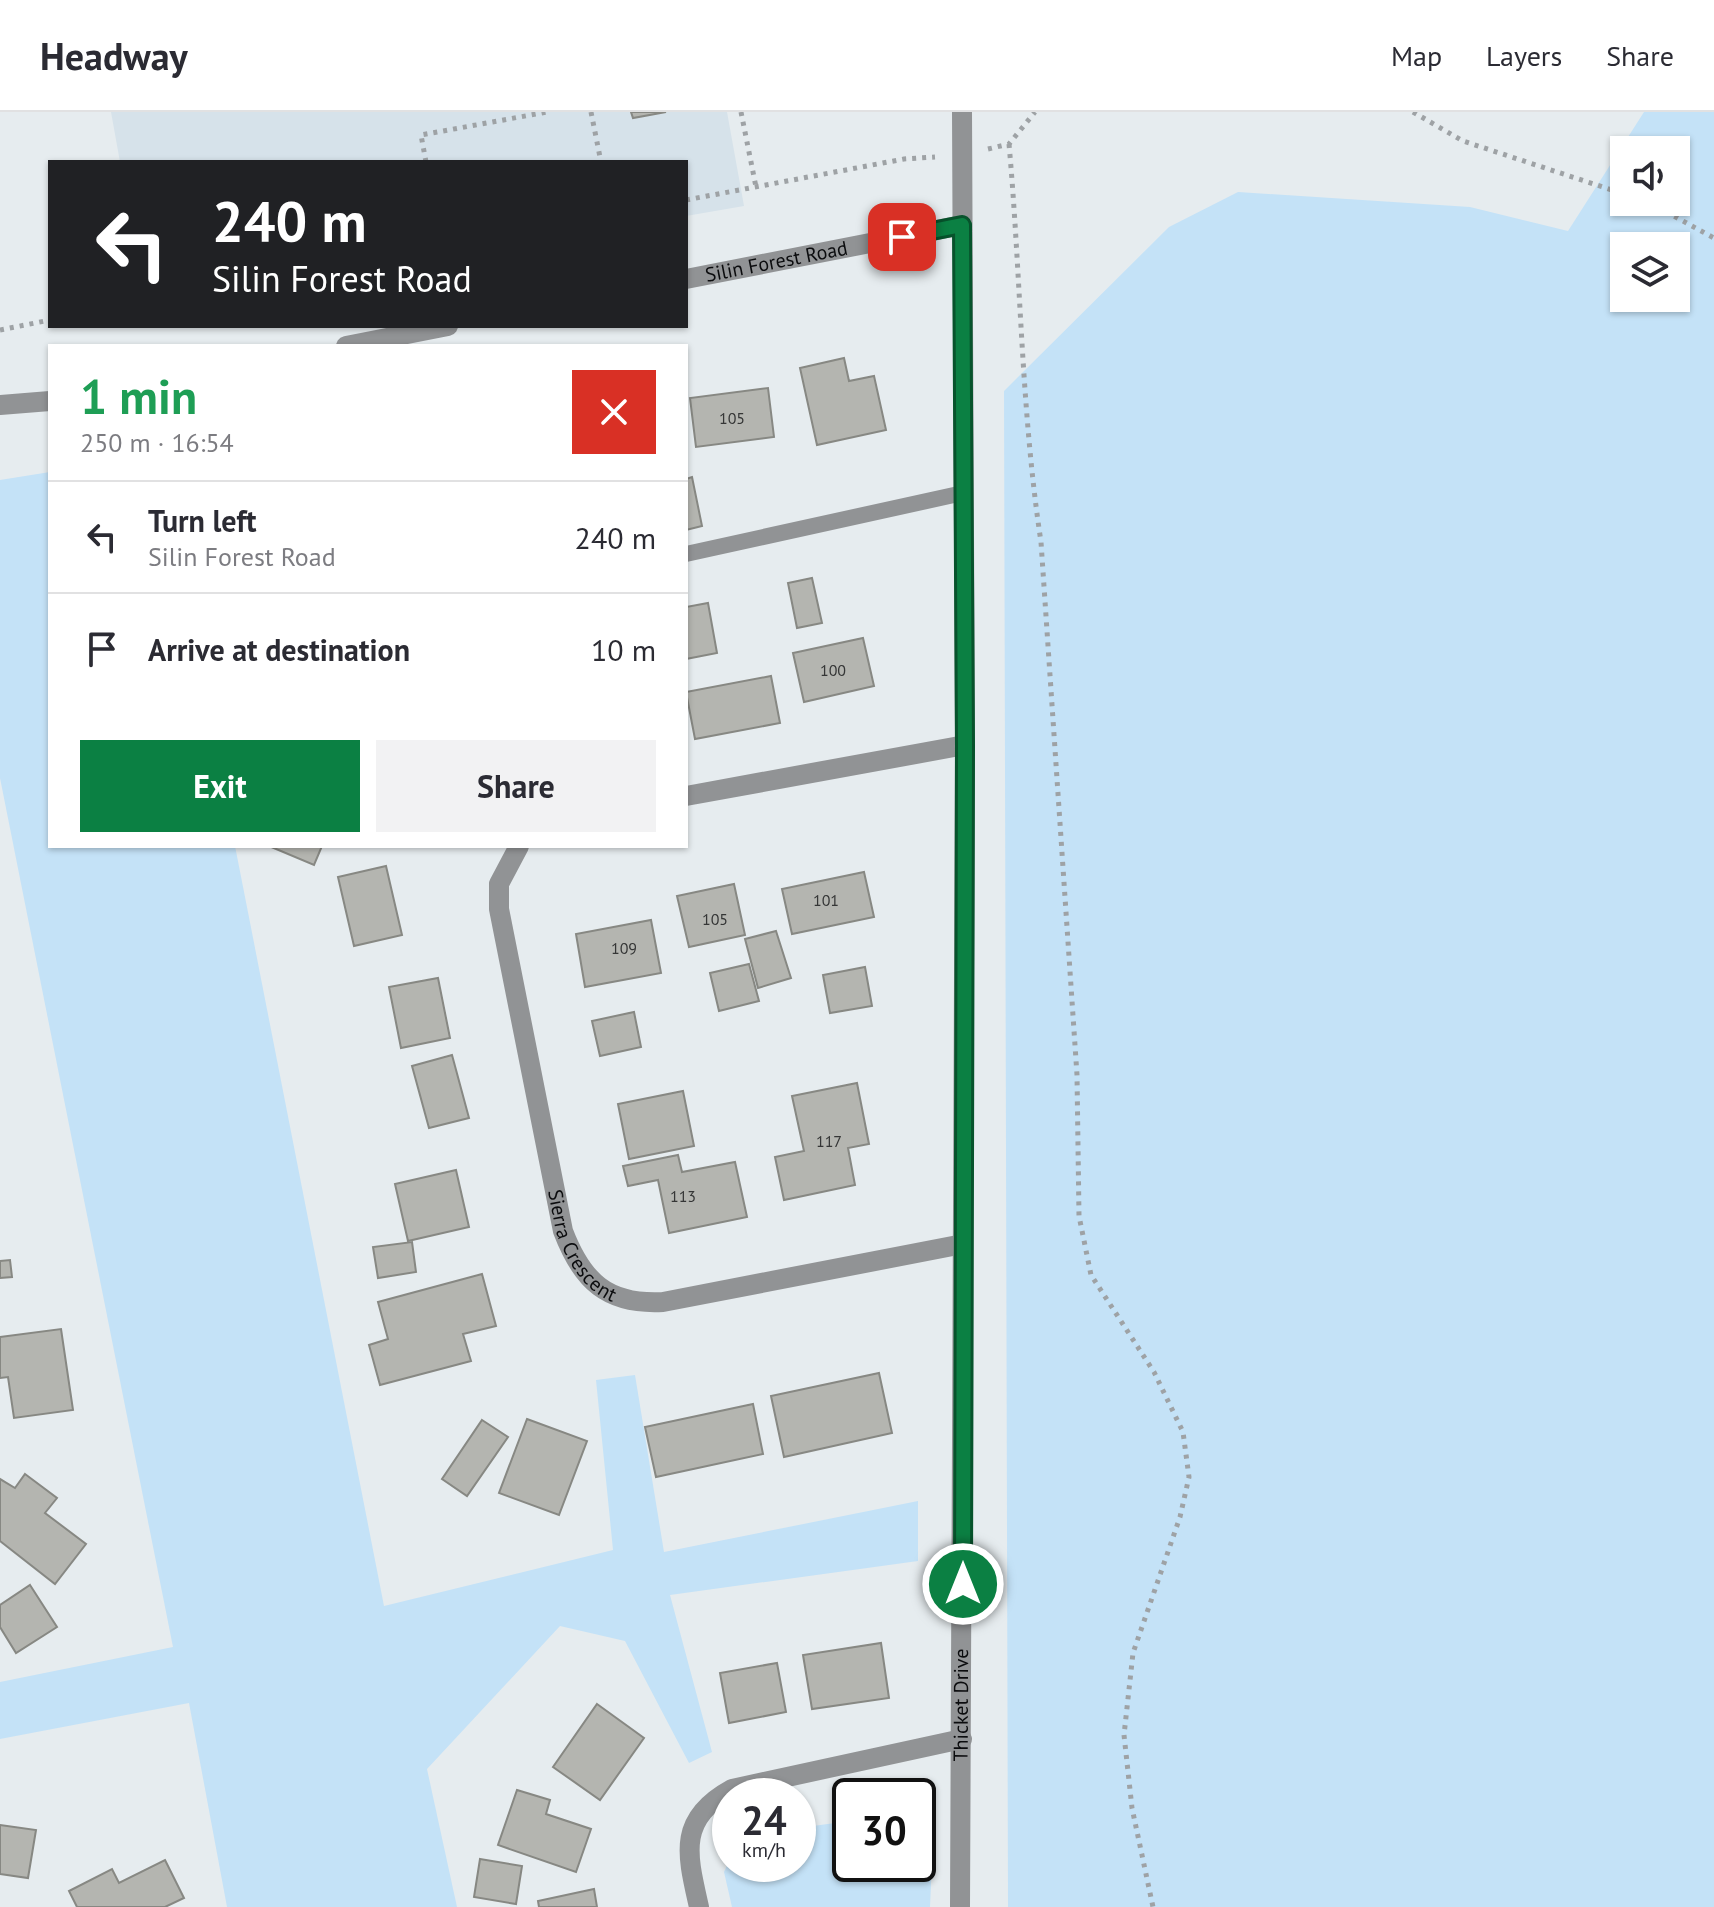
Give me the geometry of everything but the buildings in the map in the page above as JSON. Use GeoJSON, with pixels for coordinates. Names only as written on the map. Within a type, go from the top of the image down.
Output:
{"type":"FeatureCollection","features":[{"type":"Feature","properties":{"kind":"street","name":"Thicket Drive"},"geometry":{"type":"LineString","coordinates":[[960,1907],[965,745],[962,112]]}},
{"type":"Feature","properties":{"kind":"street","name":"Silin Forest Road"},"geometry":{"type":"LineString","coordinates":[[688,279],[962,225]]}},
{"type":"Feature","properties":{"kind":"street"},"geometry":{"type":"LineString","coordinates":[[356,344],[438,328]]}},
{"type":"Feature","properties":{"kind":"street"},"geometry":{"type":"LineString","coordinates":[[0,405],[48,401]]}},
{"type":"Feature","properties":{"kind":"street"},"geometry":{"type":"LineString","coordinates":[[688,796],[965,745]]}},
{"type":"Feature","properties":{"kind":"street","name":"Sierra Crescent"},"geometry":{"type":"LineString","coordinates":[[518,848],[499,884],[499,909],[563,1231],[573,1257],[603,1291],[625,1301],[663,1302],[963,1244]]}},
{"type":"Feature","properties":{"kind":"street"},"geometry":{"type":"LineString","coordinates":[[699,1907],[689,1861],[691,1837],[697,1815],[711,1801],[732,1789],[962,1739]]}},
{"type":"Feature","properties":{"kind":"lane"},"geometry":{"type":"LineString","coordinates":[[688,554],[963,493]]}},
{"type":"Feature","properties":{"kind":"path"},"geometry":{"type":"LineString","coordinates":[[426,160],[421,135],[547,112]]}},
{"type":"Feature","properties":{"kind":"path"},"geometry":{"type":"LineString","coordinates":[[591,112],[601,160]]}},
{"type":"Feature","properties":{"kind":"path"},"geometry":{"type":"LineString","coordinates":[[741,112],[756,187]]}},
{"type":"Feature","properties":{"kind":"path"},"geometry":{"type":"LineString","coordinates":[[984,150],[1009,144],[1035,112]]}},
{"type":"Feature","properties":{"kind":"path"},"geometry":{"type":"LineString","coordinates":[[1413,112],[1463,141],[1610,189]]}},
{"type":"Feature","properties":{"kind":"path"},"geometry":{"type":"LineString","coordinates":[[1009,144],[1020,274],[1020,332],[1029,467],[1041,542],[1077,1075],[1079,1216],[1091,1275],[1154,1372],[1183,1432],[1189,1477],[1180,1517],[1133,1653],[1124,1735],[1132,1808],[1153,1907]]}},
{"type":"Feature","properties":{"kind":"path"},"geometry":{"type":"LineString","coordinates":[[688,200],[904,159],[921,159]]}},
{"type":"Feature","properties":{"kind":"path"},"geometry":{"type":"LineString","coordinates":[[1674,216],[1714,238]]}},
{"type":"Feature","properties":{"kind":"path"},"geometry":{"type":"LineString","coordinates":[[0,330],[48,320]]}},
{"type":"Feature","properties":{"kind":"shaded area"},"geometry":{"type":"Polygon","coordinates":[[[111,112],[727,112],[744,206],[688,216],[688,160],[120,160],[111,112]]]}},
{"type":"Feature","properties":{"kind":"shaded area"},"geometry":{"type":"Polygon","coordinates":[[[1644,112],[1714,112],[1714,1907],[1008,1907],[1004,391],[1169,227],[1238,192],[1470,207],[1568,231],[1610,165],[1610,216],[1690,216],[1690,136],[1629,136],[1644,112]]]}},
{"type":"Feature","properties":{"kind":"shaded area"},"geometry":{"type":"Polygon","coordinates":[[[48,472],[48,848],[235,848],[384,1606],[613,1550],[596,1380],[635,1375],[664,1552],[918,1501],[918,1561],[670,1595],[712,1752],[689,1763],[625,1641],[560,1626],[427,1769],[457,1907],[227,1907],[189,1703],[0,1739],[0,1682],[173,1647],[0,778],[0,480],[48,472]]]}},
{"type":"Feature","properties":{"kind":"shaded area"},"geometry":{"type":"Polygon","coordinates":[[[832,1823],[832,1882],[931,1882],[930,1907],[732,1907],[726,1882],[816,1882],[816,1826],[832,1823]]]}},
{"type":"Feature","properties":{"kind":"route"},"geometry":{"type":"LineString","coordinates":[[902,237],[962,225],[965,745],[963,1584]]}}]}
